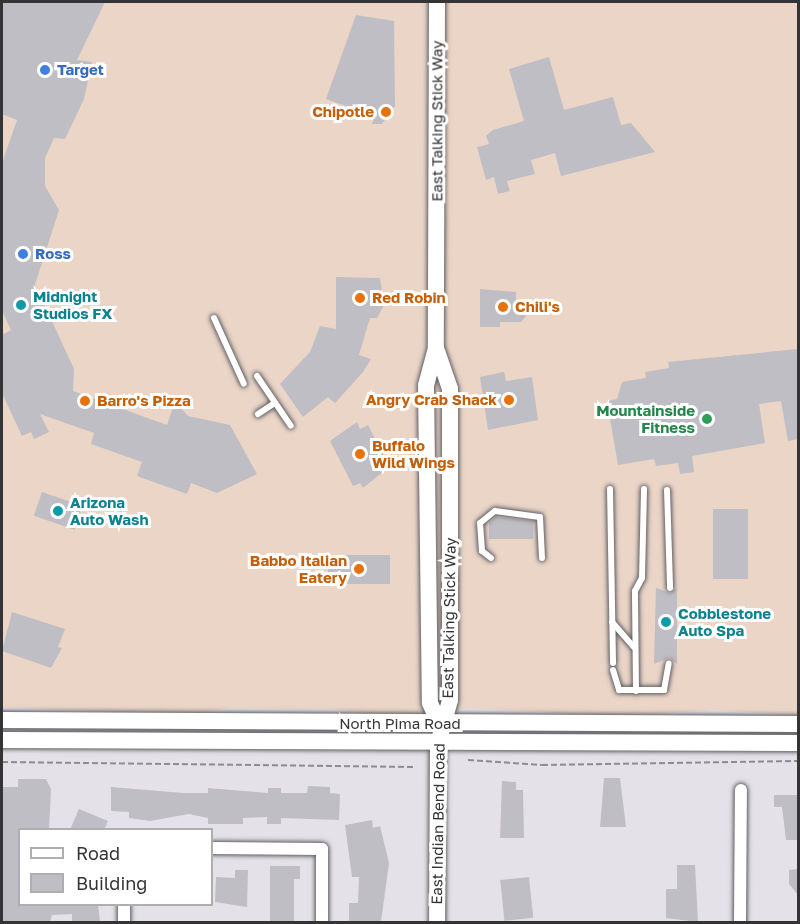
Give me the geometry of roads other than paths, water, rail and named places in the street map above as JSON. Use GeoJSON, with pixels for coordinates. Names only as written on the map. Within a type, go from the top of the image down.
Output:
{"type":"FeatureCollection","features":[{"type":"Feature","properties":{"kind":"main road","name":"East Talking Stick Way"},"geometry":{"type":"LineString","coordinates":[[437,2],[436,348],[426,404],[430,704],[440,725]]}},
{"type":"Feature","properties":{"kind":"main road","name":"East Talking Stick Way"},"geometry":{"type":"LineString","coordinates":[[436,348],[450,389],[450,700],[440,725]]}},
{"type":"Feature","properties":{"kind":"main road"},"geometry":{"type":"LineString","coordinates":[[426,404],[436,437],[438,483],[450,494]]}},
{"type":"Feature","properties":{"kind":"main road","name":"North Pima Road"},"geometry":{"type":"LineString","coordinates":[[2,720],[440,725],[798,724]]}},
{"type":"Feature","properties":{"kind":"main road"},"geometry":{"type":"LineString","coordinates":[[76,741],[96,733],[191,734],[202,723]]}},
{"type":"Feature","properties":{"kind":"main road","name":"East Indian Bend Road"},"geometry":{"type":"LineString","coordinates":[[437,922],[440,725]]}},
{"type":"Feature","properties":{"kind":"main road","name":"North Pima Road"},"geometry":{"type":"LineString","coordinates":[[2,740],[438,744],[798,743]]}},
{"type":"Feature","properties":{"kind":"street"},"geometry":{"type":"LineString","coordinates":[[740,922],[741,790]]}},
{"type":"Feature","properties":{"kind":"street"},"geometry":{"type":"LineString","coordinates":[[213,848],[322,849],[322,922]]}},
{"type":"Feature","properties":{"kind":"street"},"geometry":{"type":"LineString","coordinates":[[124,906],[124,922]]}},
{"type":"Feature","properties":{"kind":"lane"},"geometry":{"type":"LineString","coordinates":[[214,318],[244,384]]}},
{"type":"Feature","properties":{"kind":"lane"},"geometry":{"type":"LineString","coordinates":[[257,376],[291,426]]}},
{"type":"Feature","properties":{"kind":"lane"},"geometry":{"type":"LineString","coordinates":[[258,414],[275,403]]}},
{"type":"Feature","properties":{"kind":"lane"},"geometry":{"type":"LineString","coordinates":[[610,489],[613,666],[619,690],[664,690],[669,663]]}},
{"type":"Feature","properties":{"kind":"lane"},"geometry":{"type":"LineString","coordinates":[[636,691],[635,647],[644,489]]}},
{"type":"Feature","properties":{"kind":"lane"},"geometry":{"type":"LineString","coordinates":[[667,490],[670,588]]}},
{"type":"Feature","properties":{"kind":"lane"},"geometry":{"type":"LineString","coordinates":[[491,558],[482,551],[480,523],[495,511],[540,517],[542,558]]}},
{"type":"Feature","properties":{"kind":"lane"},"geometry":{"type":"LineString","coordinates":[[612,622],[635,647]]}},
{"type":"Feature","properties":{"kind":"place","name":"Target"},"geometry":{"type":"Point","coordinates":[45,70]}},
{"type":"Feature","properties":{"kind":"place","name":"Chipotle"},"geometry":{"type":"Point","coordinates":[386,112]}},
{"type":"Feature","properties":{"kind":"place","name":"Ross"},"geometry":{"type":"Point","coordinates":[23,254]}},
{"type":"Feature","properties":{"kind":"place","name":"Red Robin"},"geometry":{"type":"Point","coordinates":[360,298]}},
{"type":"Feature","properties":{"kind":"place","name":"Midnight Studios FX"},"geometry":{"type":"Point","coordinates":[21,305]}},
{"type":"Feature","properties":{"kind":"place","name":"Chili's"},"geometry":{"type":"Point","coordinates":[503,307]}},
{"type":"Feature","properties":{"kind":"place","name":"Angry Crab Shack"},"geometry":{"type":"Point","coordinates":[509,400]}},
{"type":"Feature","properties":{"kind":"place","name":"Barro's Pizza"},"geometry":{"type":"Point","coordinates":[85,401]}},
{"type":"Feature","properties":{"kind":"place","name":"Mountainside Fitness"},"geometry":{"type":"Point","coordinates":[707,419]}},
{"type":"Feature","properties":{"kind":"place","name":"Buffalo Wild Wings"},"geometry":{"type":"Point","coordinates":[360,454]}},
{"type":"Feature","properties":{"kind":"place","name":"Arizona Auto Wash"},"geometry":{"type":"Point","coordinates":[58,511]}},
{"type":"Feature","properties":{"kind":"place","name":"Babbo Italian Eatery"},"geometry":{"type":"Point","coordinates":[359,569]}},
{"type":"Feature","properties":{"kind":"place","name":"Cobblestone Auto Spa"},"geometry":{"type":"Point","coordinates":[666,622]}}]}
